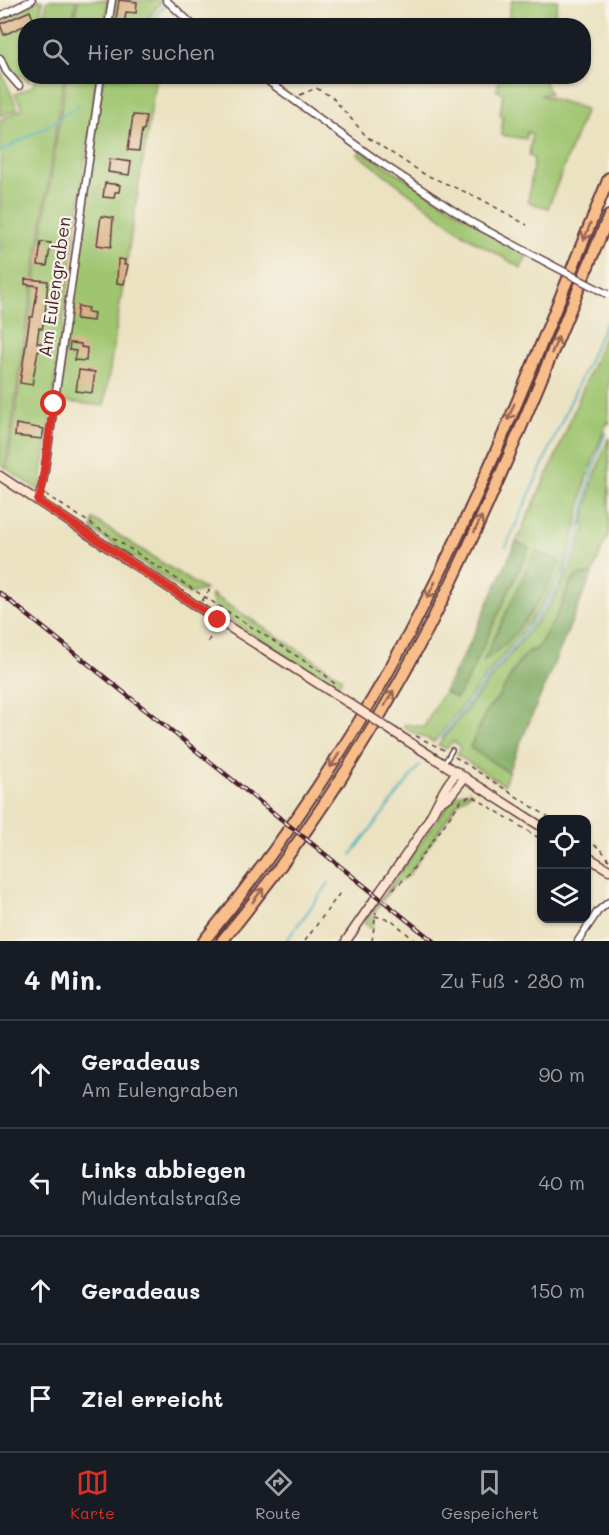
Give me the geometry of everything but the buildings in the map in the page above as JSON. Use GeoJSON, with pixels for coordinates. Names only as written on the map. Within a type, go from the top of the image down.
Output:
{"type":"FeatureCollection","features":[{"type":"Feature","properties":{"kind":"highway"},"geometry":{"type":"LineString","coordinates":[[204,941],[270,857],[314,793],[392,665],[435,584],[485,474],[609,178]]}},
{"type":"Feature","properties":{"kind":"highway"},"geometry":{"type":"LineString","coordinates":[[222,941],[326,802],[407,667],[453,580],[485,510],[609,216]]}},
{"type":"Feature","properties":{"kind":"main road"},"geometry":{"type":"LineString","coordinates":[[0,476],[39,497],[74,524],[198,607],[537,824]]}},
{"type":"Feature","properties":{"kind":"main road"},"geometry":{"type":"LineString","coordinates":[[346,941],[440,802],[448,797],[461,775]]}},
{"type":"Feature","properties":{"kind":"main road"},"geometry":{"type":"LineString","coordinates":[[591,859],[609,870]]}},
{"type":"Feature","properties":{"kind":"street"},"geometry":{"type":"LineString","coordinates":[[0,16],[32,0]]}},
{"type":"Feature","properties":{"kind":"street"},"geometry":{"type":"LineString","coordinates":[[109,18],[112,0]]}},
{"type":"Feature","properties":{"kind":"street"},"geometry":{"type":"LineString","coordinates":[[166,0],[185,18]]}},
{"type":"Feature","properties":{"kind":"street"},"geometry":{"type":"LineString","coordinates":[[0,58],[6,71],[19,86]]}},
{"type":"Feature","properties":{"kind":"street","name":"Am Eulengraben"},"geometry":{"type":"LineString","coordinates":[[39,497],[100,84]]}},
{"type":"Feature","properties":{"kind":"street"},"geometry":{"type":"LineString","coordinates":[[273,84],[375,159],[471,222],[608,295]]}},
{"type":"Feature","properties":{"kind":"street"},"geometry":{"type":"LineString","coordinates":[[578,941],[598,911],[609,902]]}},
{"type":"Feature","properties":{"kind":"lane"},"geometry":{"type":"LineString","coordinates":[[444,764],[451,752]]}},
{"type":"Feature","properties":{"kind":"path"},"geometry":{"type":"LineString","coordinates":[[297,101],[300,94],[316,88],[332,97],[367,137],[414,168],[478,198],[527,225]]}},
{"type":"Feature","properties":{"kind":"path"},"geometry":{"type":"LineString","coordinates":[[39,497],[95,525],[204,598],[323,673],[338,687]]}},
{"type":"Feature","properties":{"kind":"path"},"geometry":{"type":"LineString","coordinates":[[198,607],[210,589]]}},
{"type":"Feature","properties":{"kind":"path"},"geometry":{"type":"LineString","coordinates":[[208,642],[218,620]]}},
{"type":"Feature","properties":{"kind":"path"},"geometry":{"type":"LineString","coordinates":[[411,735],[419,736],[451,752],[547,815]]}},
{"type":"Feature","properties":{"kind":"path"},"geometry":{"type":"LineString","coordinates":[[390,892],[408,876],[461,801],[473,796],[486,776]]}},
{"type":"Feature","properties":{"kind":"path"},"geometry":{"type":"LineString","coordinates":[[473,796],[537,837]]}},
{"type":"Feature","properties":{"kind":"path"},"geometry":{"type":"LineString","coordinates":[[591,844],[600,848],[609,860]]}},
{"type":"Feature","properties":{"kind":"path"},"geometry":{"type":"LineString","coordinates":[[305,941],[342,890]]}},
{"type":"Feature","properties":{"kind":"path"},"geometry":{"type":"LineString","coordinates":[[372,941],[377,910]]}},
{"type":"Feature","properties":{"kind":"path"},"geometry":{"type":"LineString","coordinates":[[375,916],[393,921],[415,941]]}},
{"type":"Feature","properties":{"kind":"green space"},"geometry":{"type":"Polygon","coordinates":[[[36,0],[43,0],[39,18],[18,18],[18,74],[6,66],[0,51],[0,19],[31,5],[36,0]]]}},
{"type":"Feature","properties":{"kind":"green space"},"geometry":{"type":"Polygon","coordinates":[[[47,0],[76,0],[73,18],[44,18],[47,0]]]}},
{"type":"Feature","properties":{"kind":"green space"},"geometry":{"type":"Polygon","coordinates":[[[78,0],[108,0],[106,18],[75,18],[78,0]]]}},
{"type":"Feature","properties":{"kind":"green space"},"geometry":{"type":"Polygon","coordinates":[[[115,0],[162,1],[148,18],[112,18],[115,0]]]}},
{"type":"Feature","properties":{"kind":"green space"},"geometry":{"type":"Polygon","coordinates":[[[512,0],[558,0],[554,18],[508,18],[512,0]]]}},
{"type":"Feature","properties":{"kind":"green space"},"geometry":{"type":"Polygon","coordinates":[[[0,69],[18,109],[0,116],[0,69]]]}},
{"type":"Feature","properties":{"kind":"green space"},"geometry":{"type":"Polygon","coordinates":[[[33,84],[63,84],[5,468],[0,464],[0,120],[23,109],[15,94],[33,84]]]}},
{"type":"Feature","properties":{"kind":"green space"},"geometry":{"type":"Polygon","coordinates":[[[65,84],[96,84],[40,491],[7,469],[65,84]]]}},
{"type":"Feature","properties":{"kind":"green space"},"geometry":{"type":"Polygon","coordinates":[[[102,84],[155,84],[104,406],[57,401],[102,84]]]}},
{"type":"Feature","properties":{"kind":"green space"},"geometry":{"type":"Polygon","coordinates":[[[498,84],[546,84],[550,93],[541,95],[586,109],[548,208],[528,202],[534,159],[529,156],[532,134],[527,132],[526,139],[501,135],[503,116],[500,116],[503,93],[497,91],[498,84]]]}},
{"type":"Feature","properties":{"kind":"green space"},"geometry":{"type":"Polygon","coordinates":[[[361,150],[527,255],[521,268],[466,236],[358,154],[361,150]]]}},
{"type":"Feature","properties":{"kind":"green space"},"geometry":{"type":"Polygon","coordinates":[[[609,324],[609,424],[607,422],[586,479],[576,529],[563,572],[538,611],[434,742],[403,728],[405,724],[424,727],[444,691],[456,698],[466,683],[529,548],[516,542],[557,453],[609,324]]]}},
{"type":"Feature","properties":{"kind":"green space"},"geometry":{"type":"Polygon","coordinates":[[[609,437],[609,532],[592,574],[579,575],[570,584],[556,617],[537,649],[529,651],[517,665],[500,695],[486,712],[470,747],[508,772],[504,785],[457,755],[460,747],[453,741],[446,749],[438,745],[549,606],[561,587],[583,536],[586,525],[583,525],[593,480],[609,437]]]}},
{"type":"Feature","properties":{"kind":"green space"},"geometry":{"type":"Polygon","coordinates":[[[93,519],[205,590],[189,594],[92,530],[93,519]]]}},
{"type":"Feature","properties":{"kind":"green space"},"geometry":{"type":"Polygon","coordinates":[[[516,542],[529,548],[466,683],[456,698],[444,691],[471,641],[516,542]]]}},
{"type":"Feature","properties":{"kind":"green space"},"geometry":{"type":"Polygon","coordinates":[[[536,551],[559,561],[556,570],[520,627],[503,646],[483,661],[536,551]]]}},
{"type":"Feature","properties":{"kind":"green space"},"geometry":{"type":"Polygon","coordinates":[[[592,574],[508,772],[470,748],[486,712],[500,695],[517,665],[529,651],[537,649],[556,617],[570,584],[578,575],[592,574]]]}},
{"type":"Feature","properties":{"kind":"green space"},"geometry":{"type":"Polygon","coordinates":[[[211,594],[342,678],[337,689],[215,611],[211,594]]]}},
{"type":"Feature","properties":{"kind":"green space"},"geometry":{"type":"Polygon","coordinates":[[[464,792],[471,792],[457,804],[408,876],[393,886],[385,896],[374,914],[372,929],[364,923],[442,813],[456,796],[464,792]]]}},
{"type":"Feature","properties":{"kind":"waterway"},"geometry":{"type":"LineString","coordinates":[[152,18],[166,5]]}},
{"type":"Feature","properties":{"kind":"waterway"},"geometry":{"type":"LineString","coordinates":[[0,152],[79,105]]}},
{"type":"Feature","properties":{"kind":"waterway"},"geometry":{"type":"LineString","coordinates":[[506,547],[605,324],[609,322]]}},
{"type":"Feature","properties":{"kind":"waterway"},"geometry":{"type":"LineString","coordinates":[[441,738],[543,609],[562,580],[579,535],[590,479],[605,433]]}},
{"type":"Feature","properties":{"kind":"waterway"},"geometry":{"type":"LineString","coordinates":[[351,855],[420,765]]}},
{"type":"Feature","properties":{"kind":"waterway"},"geometry":{"type":"LineString","coordinates":[[286,941],[329,883]]}},
{"type":"Feature","properties":{"kind":"railway"},"geometry":{"type":"LineString","coordinates":[[0,593],[433,941]]}},
{"type":"Feature","properties":{"kind":"route"},"geometry":{"type":"LineString","coordinates":[[54,404],[38,501],[218,620]]}}]}
